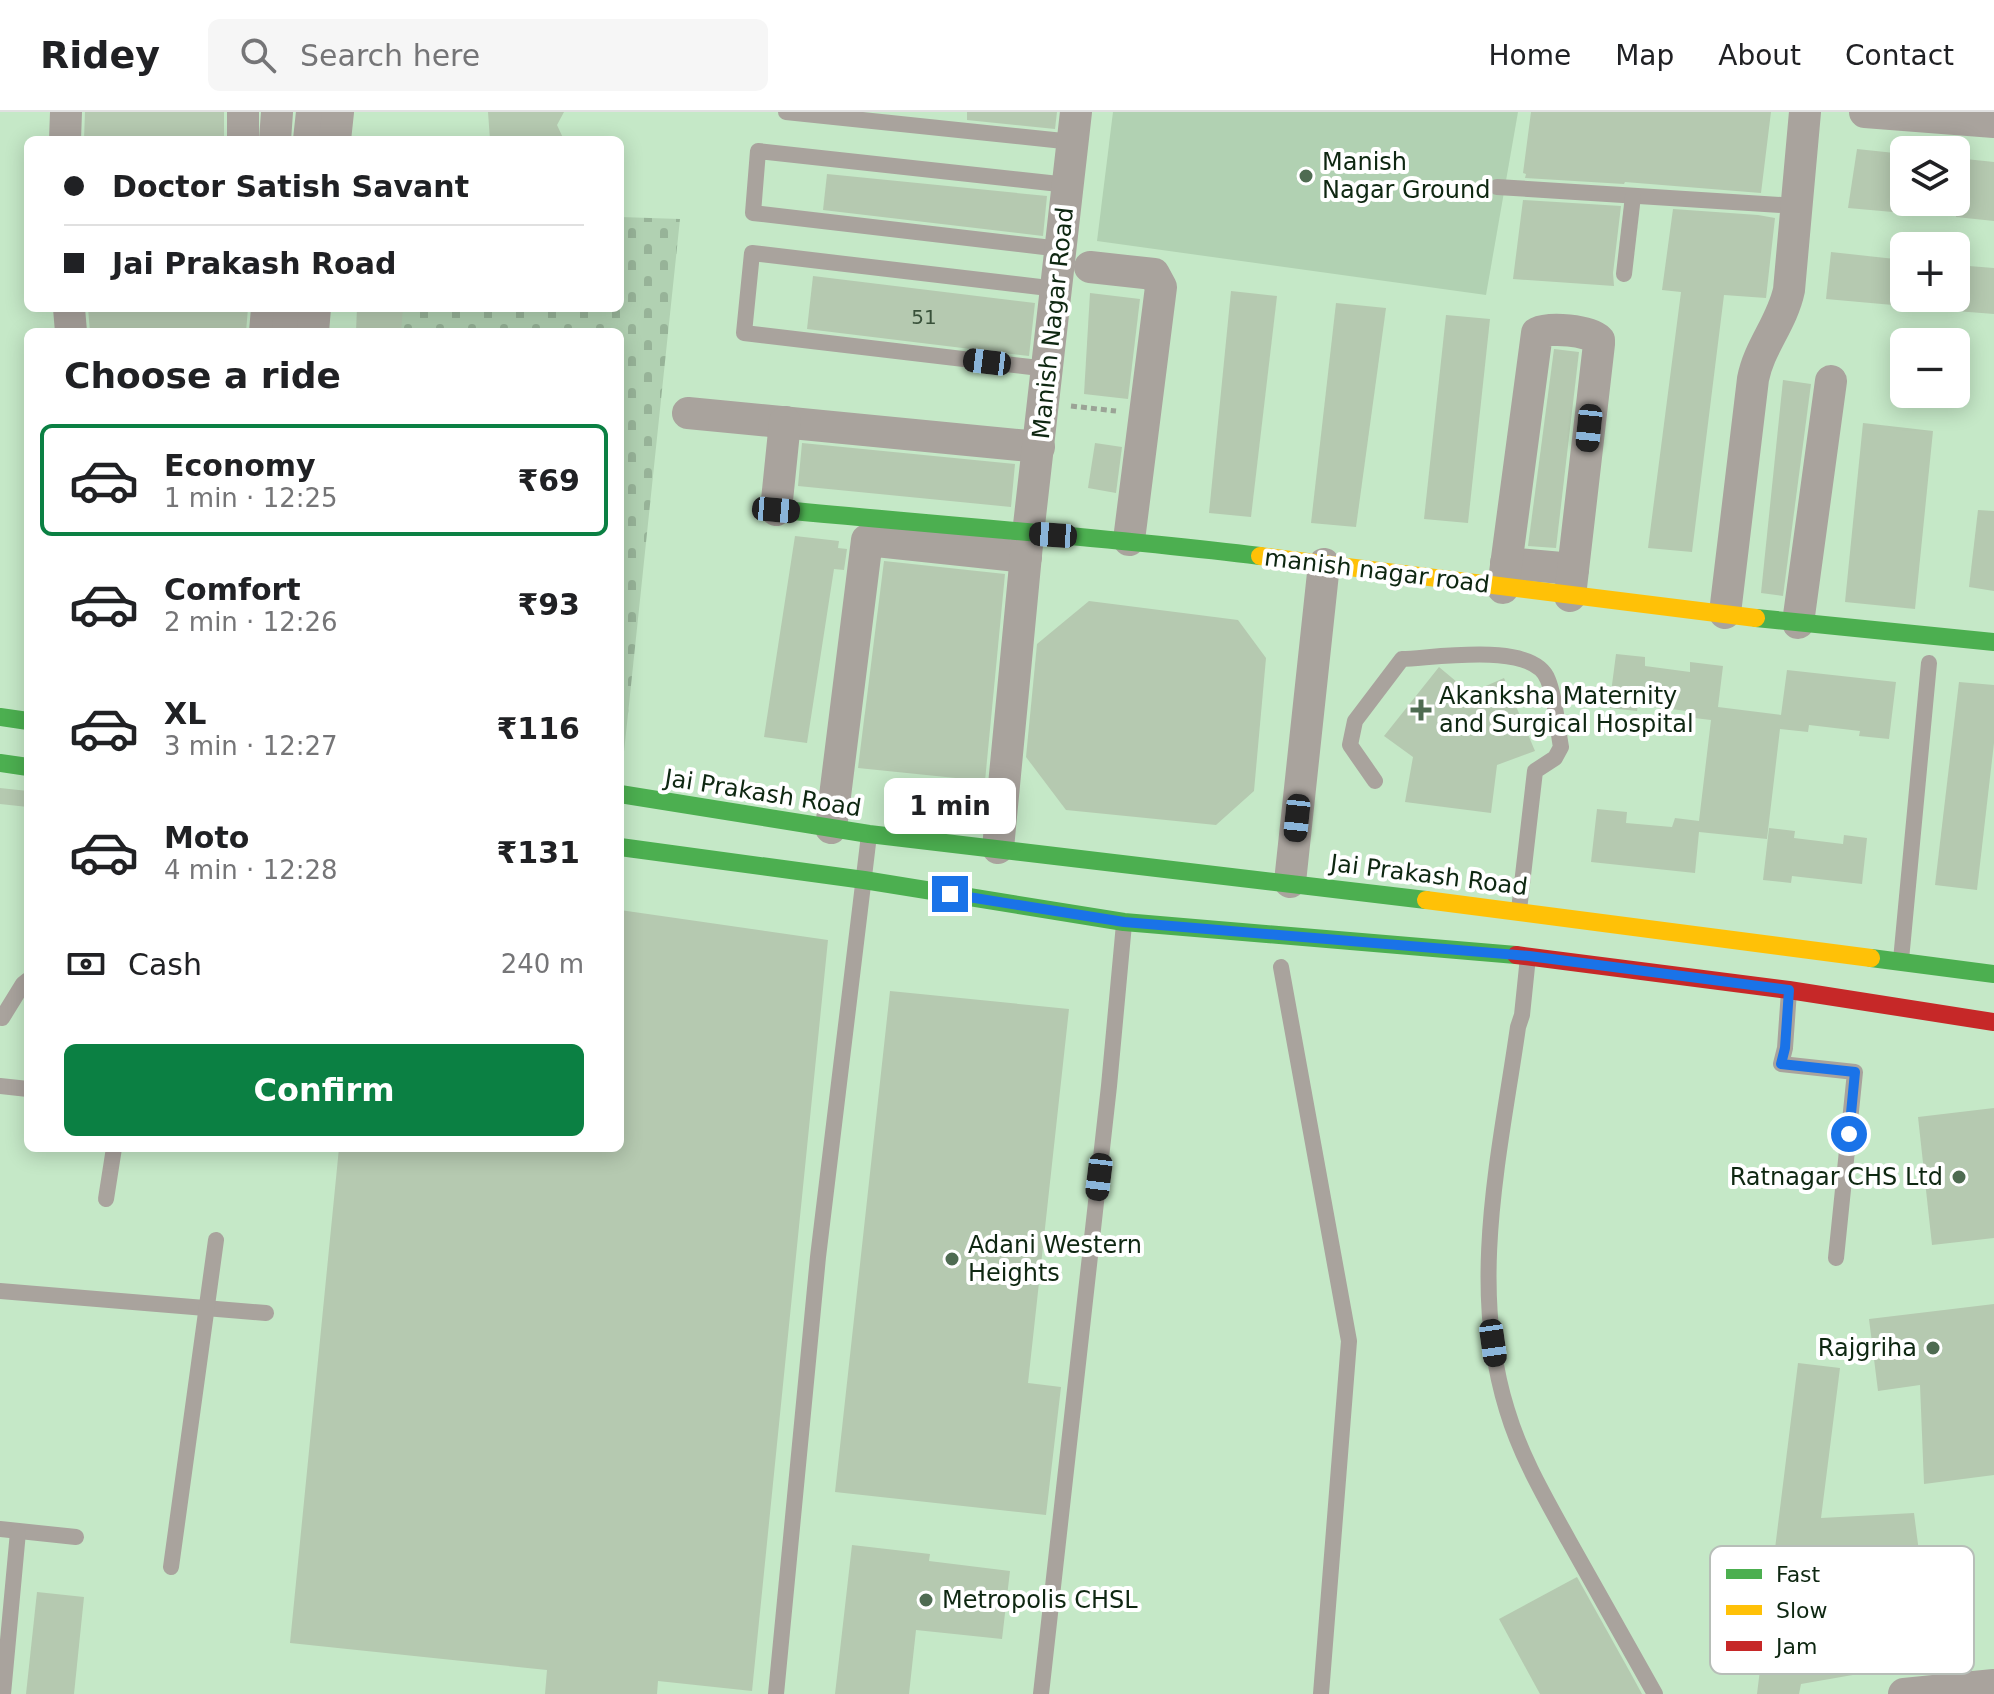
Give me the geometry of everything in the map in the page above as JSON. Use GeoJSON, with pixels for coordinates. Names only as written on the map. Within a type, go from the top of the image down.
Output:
{"type":"FeatureCollection","features":[{"type":"Feature","properties":{"kind":"main road","name":"manish nagar road"},"geometry":{"type":"LineString","coordinates":[[1018,537],[1129,540],[1324,564],[1505,575]]}},
{"type":"Feature","properties":{"kind":"main road"},"geometry":{"type":"LineString","coordinates":[[1571,583],[1725,613],[1994,642]]}},
{"type":"Feature","properties":{"kind":"main road"},"geometry":{"type":"LineString","coordinates":[[0,717],[24,720]]}},
{"type":"Feature","properties":{"kind":"main road"},"geometry":{"type":"LineString","coordinates":[[0,763],[24,766]]}},
{"type":"Feature","properties":{"kind":"main road","name":"Jai Prakash Road"},"geometry":{"type":"LineString","coordinates":[[624,795],[869,834],[1290,882],[1994,974]]}},
{"type":"Feature","properties":{"kind":"main road"},"geometry":{"type":"LineString","coordinates":[[624,848],[864,880],[1124,922],[1529,956],[1789,990],[1994,1022]]}},
{"type":"Feature","properties":{"kind":"street"},"geometry":{"type":"LineString","coordinates":[[65,136],[66,112]]}},
{"type":"Feature","properties":{"kind":"street"},"geometry":{"type":"LineString","coordinates":[[243,112],[243,136]]}},
{"type":"Feature","properties":{"kind":"street"},"geometry":{"type":"LineString","coordinates":[[275,136],[277,112]]}},
{"type":"Feature","properties":{"kind":"street"},"geometry":{"type":"LineString","coordinates":[[309,136],[312,112]]}},
{"type":"Feature","properties":{"kind":"street"},"geometry":{"type":"LineString","coordinates":[[335,136],[338,112]]}},
{"type":"Feature","properties":{"kind":"street"},"geometry":{"type":"LineString","coordinates":[[1725,613],[1753,379],[1785,308],[1805,112]]}},
{"type":"Feature","properties":{"kind":"street"},"geometry":{"type":"LineString","coordinates":[[1865,112],[1994,122]]}},
{"type":"Feature","properties":{"kind":"street","name":"Manish Nagar Road"},"geometry":{"type":"LineString","coordinates":[[998,848],[1018,537],[1039,447],[1075,127]]}},
{"type":"Feature","properties":{"kind":"street"},"geometry":{"type":"LineString","coordinates":[[1090,267],[1148,272],[1160,281],[1129,540]]}},
{"type":"Feature","properties":{"kind":"street"},"geometry":{"type":"LineString","coordinates":[[1545,330],[1592,334],[1599,344],[1571,583],[1505,575],[1537,333],[1545,330]]}},
{"type":"Feature","properties":{"kind":"street"},"geometry":{"type":"LineString","coordinates":[[1798,623],[1831,381]]}},
{"type":"Feature","properties":{"kind":"street"},"geometry":{"type":"LineString","coordinates":[[688,413],[1039,447]]}},
{"type":"Feature","properties":{"kind":"street"},"geometry":{"type":"LineString","coordinates":[[785,422],[775,506],[914,518],[1018,537]]}},
{"type":"Feature","properties":{"kind":"street"},"geometry":{"type":"LineString","coordinates":[[831,828],[867,540],[1018,537]]}},
{"type":"Feature","properties":{"kind":"street","name":"manish nagar road"},"geometry":{"type":"LineString","coordinates":[[1290,882],[1324,564]]}},
{"type":"Feature","properties":{"kind":"street"},"geometry":{"type":"LineString","coordinates":[[1904,1694],[1994,1685]]}},
{"type":"Feature","properties":{"kind":"lane"},"geometry":{"type":"LineString","coordinates":[[786,112],[1075,127]]}},
{"type":"Feature","properties":{"kind":"lane"},"geometry":{"type":"LineString","coordinates":[[1061,249],[753,213],[758,151],[1068,185]]}},
{"type":"Feature","properties":{"kind":"lane"},"geometry":{"type":"LineString","coordinates":[[1497,187],[1796,206]]}},
{"type":"Feature","properties":{"kind":"lane"},"geometry":{"type":"LineString","coordinates":[[1624,274],[1633,196]]}},
{"type":"Feature","properties":{"kind":"lane"},"geometry":{"type":"LineString","coordinates":[[1048,369],[744,333],[752,253],[1057,289]]}},
{"type":"Feature","properties":{"kind":"lane"},"geometry":{"type":"LineString","coordinates":[[1375,781],[1350,745],[1355,721],[1402,659],[1510,654],[1532,663],[1548,677],[1561,747],[1555,758],[1535,771],[1519,911]]}},
{"type":"Feature","properties":{"kind":"lane"},"geometry":{"type":"LineString","coordinates":[[1900,962],[1929,663]]}},
{"type":"Feature","properties":{"kind":"lane"},"geometry":{"type":"LineString","coordinates":[[776,1694],[818,1257],[869,834]]}},
{"type":"Feature","properties":{"kind":"lane"},"geometry":{"type":"LineString","coordinates":[[1041,1694],[1109,1086],[1124,922]]}},
{"type":"Feature","properties":{"kind":"lane"},"geometry":{"type":"LineString","coordinates":[[1529,956],[1490,1231],[1490,1323],[1495,1363],[1507,1410],[1525,1459],[1655,1694]]}},
{"type":"Feature","properties":{"kind":"lane"},"geometry":{"type":"LineString","coordinates":[[1281,967],[1349,1341],[1321,1694]]}},
{"type":"Feature","properties":{"kind":"lane"},"geometry":{"type":"LineString","coordinates":[[1,1024],[24,987]]}},
{"type":"Feature","properties":{"kind":"lane"},"geometry":{"type":"LineString","coordinates":[[1789,990],[1781,1064],[1855,1072],[1836,1258]]}},
{"type":"Feature","properties":{"kind":"lane"},"geometry":{"type":"LineString","coordinates":[[0,1086],[24,1089]]}},
{"type":"Feature","properties":{"kind":"lane"},"geometry":{"type":"LineString","coordinates":[[106,1199],[113,1152]]}},
{"type":"Feature","properties":{"kind":"lane"},"geometry":{"type":"LineString","coordinates":[[171,1567],[216,1240]]}},
{"type":"Feature","properties":{"kind":"lane"},"geometry":{"type":"LineString","coordinates":[[0,1291],[266,1313]]}},
{"type":"Feature","properties":{"kind":"lane"},"geometry":{"type":"LineString","coordinates":[[0,1529],[76,1537]]}},
{"type":"Feature","properties":{"kind":"lane"},"geometry":{"type":"LineString","coordinates":[[3,1694],[18,1532]]}},
{"type":"Feature","properties":{"kind":"path"},"geometry":{"type":"LineString","coordinates":[[1067,420],[1069,403],[1145,414]]}},
{"type":"Feature","properties":{"kind":"green space","name":"Manish Nagar Ground"},"geometry":{"type":"Polygon","coordinates":[[[1113,112],[1518,112],[1486,295],[1097,241],[1113,112]]]}},
{"type":"Feature","properties":{"kind":"green space"},"geometry":{"type":"Polygon","coordinates":[[[624,217],[680,219],[624,752],[624,328],[362,328],[363,312],[624,312],[624,217]]]}},
{"type":"Feature","properties":{"kind":"building"},"geometry":{"type":"Polygon","coordinates":[[[85,112],[224,112],[224,136],[84,136],[85,112]]]}},
{"type":"Feature","properties":{"kind":"building"},"geometry":{"type":"Polygon","coordinates":[[[488,112],[564,112],[557,125],[562,136],[490,136],[488,112]]]}},
{"type":"Feature","properties":{"kind":"building"},"geometry":{"type":"Polygon","coordinates":[[[967,112],[1057,112],[1055,129],[967,120],[967,112]]]}},
{"type":"Feature","properties":{"kind":"building"},"geometry":{"type":"Polygon","coordinates":[[[1531,112],[1771,112],[1761,193],[1525,178],[1526,174],[1523,173],[1531,112]]]}},
{"type":"Feature","properties":{"kind":"building"},"geometry":{"type":"Polygon","coordinates":[[[1857,149],[1890,153],[1890,212],[1848,208],[1857,149]]]}},
{"type":"Feature","properties":{"kind":"building"},"geometry":{"type":"Polygon","coordinates":[[[1970,159],[1994,162],[1994,221],[1956,217],[1970,216],[1970,159]]]}},
{"type":"Feature","properties":{"kind":"building"},"geometry":{"type":"Polygon","coordinates":[[[827,174],[1047,196],[1043,236],[823,210],[827,174]]]}},
{"type":"Feature","properties":{"kind":"building"},"geometry":{"type":"Polygon","coordinates":[[[1523,200],[1621,206],[1614,286],[1513,279],[1523,200]]]}},
{"type":"Feature","properties":{"kind":"building"},"geometry":{"type":"Polygon","coordinates":[[[1673,209],[1775,218],[1766,298],[1724,295],[1692,552],[1648,548],[1681,292],[1662,290],[1673,209]]]}},
{"type":"Feature","properties":{"kind":"building"},"geometry":{"type":"Polygon","coordinates":[[[1831,252],[1890,258],[1890,305],[1826,299],[1831,252]]]}},
{"type":"Feature","properties":{"kind":"building"},"geometry":{"type":"Polygon","coordinates":[[[1970,266],[1994,268],[1994,314],[1969,312],[1970,266]]]}},
{"type":"Feature","properties":{"kind":"building"},"geometry":{"type":"Polygon","coordinates":[[[813,276],[1035,303],[1029,356],[807,329],[813,276]]]}},
{"type":"Feature","properties":{"kind":"building"},"geometry":{"type":"Polygon","coordinates":[[[1231,291],[1277,296],[1251,517],[1209,513],[1231,291]]]}},
{"type":"Feature","properties":{"kind":"building"},"geometry":{"type":"Polygon","coordinates":[[[1090,293],[1140,299],[1128,399],[1084,394],[1090,293]]]}},
{"type":"Feature","properties":{"kind":"building"},"geometry":{"type":"Polygon","coordinates":[[[1336,303],[1386,308],[1356,527],[1311,523],[1336,303]]]}},
{"type":"Feature","properties":{"kind":"building"},"geometry":{"type":"Polygon","coordinates":[[[88,312],[248,312],[246,328],[90,328],[88,312]]]}},
{"type":"Feature","properties":{"kind":"building"},"geometry":{"type":"Polygon","coordinates":[[[357,312],[403,312],[401,328],[356,328],[357,312]]]}},
{"type":"Feature","properties":{"kind":"building"},"geometry":{"type":"Polygon","coordinates":[[[1446,315],[1490,319],[1468,523],[1424,519],[1446,315]]]}},
{"type":"Feature","properties":{"kind":"building"},"geometry":{"type":"Polygon","coordinates":[[[1554,349],[1579,352],[1556,548],[1528,546],[1554,349]]]}},
{"type":"Feature","properties":{"kind":"building"},"geometry":{"type":"Polygon","coordinates":[[[1783,380],[1811,384],[1783,596],[1761,593],[1783,380]]]}},
{"type":"Feature","properties":{"kind":"building"},"geometry":{"type":"Polygon","coordinates":[[[1863,423],[1933,431],[1915,609],[1845,602],[1863,423]]]}},
{"type":"Feature","properties":{"kind":"building"},"geometry":{"type":"Polygon","coordinates":[[[802,443],[1015,464],[1011,507],[798,486],[802,443]]]}},
{"type":"Feature","properties":{"kind":"building"},"geometry":{"type":"Polygon","coordinates":[[[1095,443],[1122,447],[1116,493],[1088,488],[1095,443]]]}},
{"type":"Feature","properties":{"kind":"building"},"geometry":{"type":"Polygon","coordinates":[[[1978,510],[1994,511],[1994,591],[1969,587],[1978,510]]]}},
{"type":"Feature","properties":{"kind":"building"},"geometry":{"type":"Polygon","coordinates":[[[795,536],[839,541],[838,548],[847,549],[844,570],[834,569],[807,743],[764,737],[795,536]]]}},
{"type":"Feature","properties":{"kind":"building"},"geometry":{"type":"Polygon","coordinates":[[[884,561],[1005,574],[985,781],[858,768],[884,561]]]}},
{"type":"Feature","properties":{"kind":"building"},"geometry":{"type":"Polygon","coordinates":[[[1089,601],[1238,620],[1266,658],[1254,791],[1216,825],[1066,810],[1026,757],[1037,644],[1089,601]]]}},
{"type":"Feature","properties":{"kind":"building"},"geometry":{"type":"Polygon","coordinates":[[[1616,654],[1645,657],[1645,666],[1690,672],[1690,662],[1723,666],[1718,707],[1781,715],[1787,670],[1896,682],[1889,739],[1859,736],[1860,731],[1809,725],[1808,732],[1780,729],[1767,839],[1699,832],[1695,873],[1591,862],[1597,809],[1627,812],[1626,823],[1672,827],[1675,818],[1699,821],[1711,720],[1686,717],[1687,711],[1638,705],[1637,711],[1609,708],[1616,654]]]}},
{"type":"Feature","properties":{"kind":"building"},"geometry":{"type":"Polygon","coordinates":[[[1439,667],[1470,693],[1504,678],[1535,751],[1497,765],[1491,813],[1405,802],[1413,757],[1384,736],[1439,667]]]}},
{"type":"Feature","properties":{"kind":"building"},"geometry":{"type":"Polygon","coordinates":[[[1959,682],[1994,685],[1994,743],[1977,890],[1935,885],[1959,682]]]}},
{"type":"Feature","properties":{"kind":"building"},"geometry":{"type":"Polygon","coordinates":[[[0,788],[24,791],[24,807],[0,804],[0,788]]]}},
{"type":"Feature","properties":{"kind":"building"},"geometry":{"type":"Polygon","coordinates":[[[1769,828],[1795,831],[1794,838],[1843,844],[1844,835],[1867,838],[1862,884],[1792,876],[1791,883],[1763,880],[1769,828]]]}},
{"type":"Feature","properties":{"kind":"building"},"geometry":{"type":"Polygon","coordinates":[[[624,911],[828,940],[752,1691],[658,1681],[657,1694],[545,1694],[547,1670],[290,1643],[339,1152],[624,1152],[624,911]]]}},
{"type":"Feature","properties":{"kind":"building","name":"Adani Western Heights"},"geometry":{"type":"Polygon","coordinates":[[[890,991],[1069,1009],[1028,1383],[1061,1387],[1046,1515],[835,1492],[890,991]]]}},
{"type":"Feature","properties":{"kind":"building","name":"Ratnagar CHS Ltd"},"geometry":{"type":"Polygon","coordinates":[[[1994,1108],[1994,1238],[1932,1245],[1918,1117],[1994,1108]]]}},
{"type":"Feature","properties":{"kind":"building"},"geometry":{"type":"Polygon","coordinates":[[[1994,1304],[1994,1475],[1924,1484],[1920,1385],[1878,1391],[1869,1319],[1994,1304]]]}},
{"type":"Feature","properties":{"kind":"building"},"geometry":{"type":"Polygon","coordinates":[[[1798,1363],[1840,1368],[1821,1518],[1914,1513],[1918,1546],[1775,1546],[1798,1363]]]}},
{"type":"Feature","properties":{"kind":"building","name":"Metropolis CHSL"},"geometry":{"type":"Polygon","coordinates":[[[852,1545],[930,1554],[929,1561],[1010,1571],[1002,1639],[916,1630],[909,1694],[835,1694],[852,1545]]]}},
{"type":"Feature","properties":{"kind":"building"},"geometry":{"type":"Polygon","coordinates":[[[1577,1577],[1642,1694],[1540,1694],[1499,1619],[1577,1577]]]}},
{"type":"Feature","properties":{"kind":"building"},"geometry":{"type":"Polygon","coordinates":[[[37,1592],[84,1597],[74,1694],[26,1694],[37,1592]]]}},
{"type":"Feature","properties":{"kind":"building"},"geometry":{"type":"Polygon","coordinates":[[[1759,1674],[1858,1674],[1801,1684],[1799,1694],[1757,1694],[1759,1674]]]}},
{"type":"Feature","properties":{"kind":"traffic: fast"},"geometry":{"type":"LineString","coordinates":[[773,509],[1260,556]]}},
{"type":"Feature","properties":{"kind":"traffic: fast"},"geometry":{"type":"LineString","coordinates":[[1756,618],[1994,642]]}},
{"type":"Feature","properties":{"kind":"traffic: fast"},"geometry":{"type":"LineString","coordinates":[[0,717],[24,720]]}},
{"type":"Feature","properties":{"kind":"traffic: fast"},"geometry":{"type":"LineString","coordinates":[[0,763],[24,766]]}},
{"type":"Feature","properties":{"kind":"traffic: fast"},"geometry":{"type":"LineString","coordinates":[[624,795],[869,834],[1426,900]]}},
{"type":"Feature","properties":{"kind":"traffic: fast"},"geometry":{"type":"LineString","coordinates":[[624,848],[864,880],[1124,922],[1516,955]]}},
{"type":"Feature","properties":{"kind":"traffic: fast"},"geometry":{"type":"LineString","coordinates":[[1871,958],[1994,974]]}},
{"type":"Feature","properties":{"kind":"traffic: slow"},"geometry":{"type":"LineString","coordinates":[[1260,556],[1756,618]]}},
{"type":"Feature","properties":{"kind":"traffic: slow"},"geometry":{"type":"LineString","coordinates":[[1426,900],[1871,958]]}},
{"type":"Feature","properties":{"kind":"traffic: jam"},"geometry":{"type":"LineString","coordinates":[[1516,955],[1789,990],[1994,1022]]}},
{"type":"Feature","properties":{"kind":"place","name":"Manish Nagar Ground"},"geometry":{"type":"Point","coordinates":[1306,176]}},
{"type":"Feature","properties":{"kind":"place","name":"Akanksha Maternity and Surgical Hospital"},"geometry":{"type":"Point","coordinates":[1421,710]}},
{"type":"Feature","properties":{"kind":"place","name":"Ratnagar CHS Ltd"},"geometry":{"type":"Point","coordinates":[1959,1177]}},
{"type":"Feature","properties":{"kind":"place","name":"Adani Western Heights"},"geometry":{"type":"Point","coordinates":[952,1259]}},
{"type":"Feature","properties":{"kind":"place","name":"Rajgriha"},"geometry":{"type":"Point","coordinates":[1933,1348]}},
{"type":"Feature","properties":{"kind":"place","name":"Metropolis CHSL"},"geometry":{"type":"Point","coordinates":[926,1600]}},
{"type":"Feature","properties":{"kind":"route"},"geometry":{"type":"LineString","coordinates":[[950,894],[1124,922],[1529,956],[1789,990],[1781,1064],[1855,1072],[1849,1134]]}}]}
